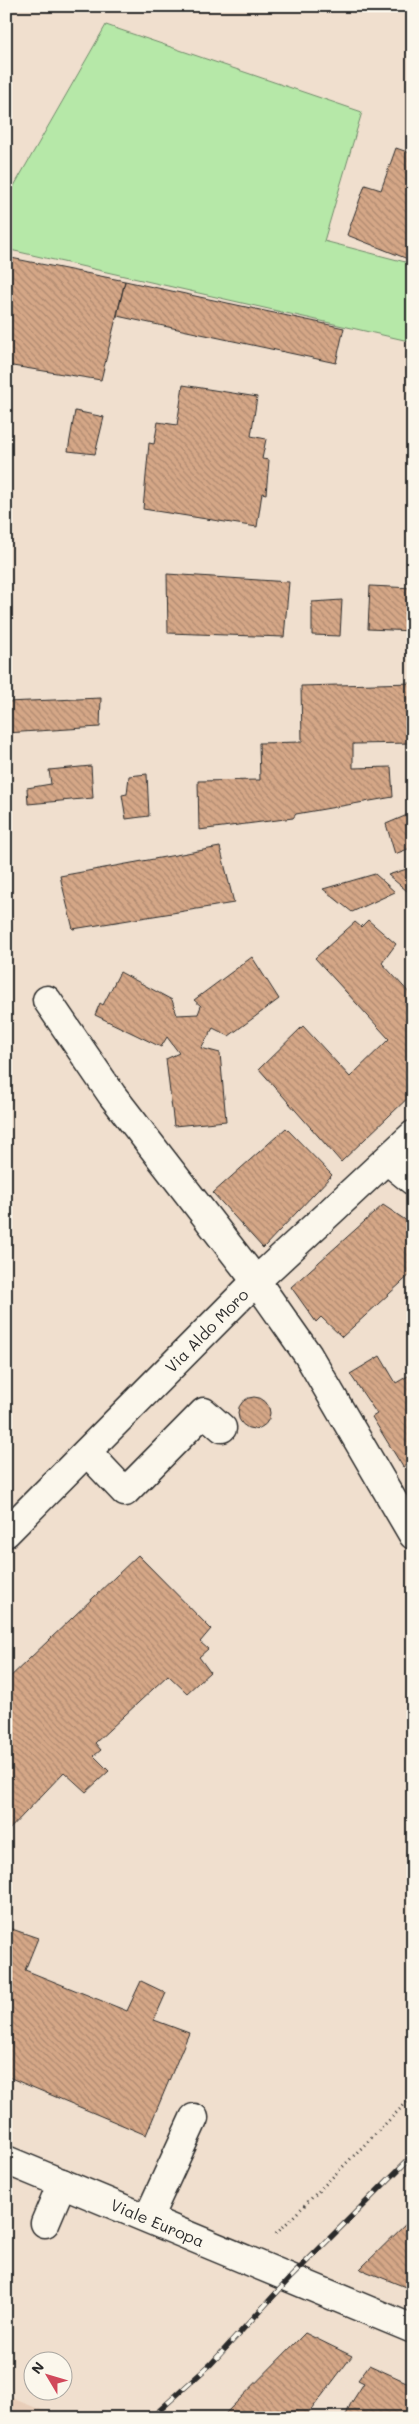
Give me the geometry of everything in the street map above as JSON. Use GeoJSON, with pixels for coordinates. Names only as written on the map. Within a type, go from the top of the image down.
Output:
{"type":"FeatureCollection","features":[{"type":"Feature","properties":{"kind":"street"},"geometry":{"type":"LineString","coordinates":[[47,1000],[112,1095],[256,1281],[308,1355],[413,1535]]}},
{"type":"Feature","properties":{"kind":"street","name":"Via Aldo Moro"},"geometry":{"type":"LineString","coordinates":[[6,1533],[256,1281],[413,1136]]}},
{"type":"Feature","properties":{"kind":"street"},"geometry":{"type":"LineString","coordinates":[[387,1160],[413,1181]]}},
{"type":"Feature","properties":{"kind":"street"},"geometry":{"type":"LineString","coordinates":[[87,1452],[125,1492],[167,1454],[204,1412],[222,1428]]}},
{"type":"Feature","properties":{"kind":"street"},"geometry":{"type":"LineString","coordinates":[[148,2218],[194,2118]]}},
{"type":"Feature","properties":{"kind":"street","name":"Viale Europa"},"geometry":{"type":"LineString","coordinates":[[6,2160],[413,2329]]}},
{"type":"Feature","properties":{"kind":"street"},"geometry":{"type":"LineString","coordinates":[[45,2223],[62,2183]]}},
{"type":"Feature","properties":{"kind":"path"},"geometry":{"type":"LineString","coordinates":[[273,2237],[413,2096]]}},
{"type":"Feature","properties":{"kind":"shaded area"},"geometry":{"type":"Polygon","coordinates":[[[6,2396],[62,2418],[6,2418],[6,2396]]]}},
{"type":"Feature","properties":{"kind":"green space"},"geometry":{"type":"Polygon","coordinates":[[[106,25],[362,112],[324,241],[413,264],[413,342],[6,249],[6,200],[106,25]]]}},
{"type":"Feature","properties":{"kind":"building"},"geometry":{"type":"Polygon","coordinates":[[[396,148],[413,154],[413,261],[347,235],[365,185],[381,190],[396,148]]]}},
{"type":"Feature","properties":{"kind":"building"},"geometry":{"type":"Polygon","coordinates":[[[6,257],[125,281],[101,380],[6,365],[6,257]]]}},
{"type":"Feature","properties":{"kind":"building"},"geometry":{"type":"Polygon","coordinates":[[[125,281],[344,328],[336,363],[117,316],[125,281]]]}},
{"type":"Feature","properties":{"kind":"building"},"geometry":{"type":"Polygon","coordinates":[[[183,385],[257,397],[251,436],[266,439],[262,459],[269,460],[266,494],[262,493],[257,527],[143,509],[149,443],[154,444],[158,422],[177,425],[183,385]]]}},
{"type":"Feature","properties":{"kind":"building"},"geometry":{"type":"Polygon","coordinates":[[[75,411],[104,417],[95,454],[68,451],[75,411]]]}},
{"type":"Feature","properties":{"kind":"building"},"geometry":{"type":"Polygon","coordinates":[[[167,574],[289,582],[284,637],[168,633],[167,574]]]}},
{"type":"Feature","properties":{"kind":"building"},"geometry":{"type":"Polygon","coordinates":[[[370,586],[413,588],[413,631],[368,629],[370,586]]]}},
{"type":"Feature","properties":{"kind":"building"},"geometry":{"type":"Polygon","coordinates":[[[342,600],[340,636],[312,635],[312,602],[342,600]]]}},
{"type":"Feature","properties":{"kind":"building"},"geometry":{"type":"Polygon","coordinates":[[[413,683],[413,743],[353,744],[353,768],[391,767],[393,797],[296,814],[293,818],[199,830],[198,781],[260,780],[259,743],[302,742],[301,686],[413,683]]]}},
{"type":"Feature","properties":{"kind":"building"},"geometry":{"type":"Polygon","coordinates":[[[101,698],[100,727],[6,733],[6,702],[101,698]]]}},
{"type":"Feature","properties":{"kind":"building"},"geometry":{"type":"Polygon","coordinates":[[[91,766],[93,798],[28,804],[27,788],[51,784],[49,770],[91,766]]]}},
{"type":"Feature","properties":{"kind":"building"},"geometry":{"type":"Polygon","coordinates":[[[147,774],[149,816],[126,819],[122,795],[127,794],[129,776],[147,774]]]}},
{"type":"Feature","properties":{"kind":"building"},"geometry":{"type":"Polygon","coordinates":[[[412,813],[413,847],[395,854],[386,824],[412,813]]]}},
{"type":"Feature","properties":{"kind":"building"},"geometry":{"type":"Polygon","coordinates":[[[220,847],[234,903],[73,929],[60,876],[220,847]]]}},
{"type":"Feature","properties":{"kind":"building"},"geometry":{"type":"Polygon","coordinates":[[[413,867],[413,896],[388,875],[413,867]]]}},
{"type":"Feature","properties":{"kind":"building"},"geometry":{"type":"Polygon","coordinates":[[[375,874],[395,892],[352,912],[323,889],[375,874]]]}},
{"type":"Feature","properties":{"kind":"building"},"geometry":{"type":"Polygon","coordinates":[[[368,920],[396,944],[382,963],[413,997],[413,1093],[341,1162],[259,1069],[303,1026],[350,1077],[389,1039],[315,958],[355,922],[361,927],[368,920]]]}},
{"type":"Feature","properties":{"kind":"building"},"geometry":{"type":"Polygon","coordinates":[[[252,957],[279,999],[229,1036],[213,1028],[201,1048],[220,1053],[226,1121],[174,1126],[166,1059],[179,1053],[167,1037],[161,1047],[95,1015],[100,1003],[103,1005],[120,972],[172,1000],[177,1015],[198,1014],[201,1006],[194,1000],[252,957]]]}},
{"type":"Feature","properties":{"kind":"building"},"geometry":{"type":"Polygon","coordinates":[[[286,1128],[332,1175],[263,1248],[213,1193],[286,1128]]]}},
{"type":"Feature","properties":{"kind":"building"},"geometry":{"type":"Polygon","coordinates":[[[383,1205],[413,1225],[409,1232],[413,1235],[413,1272],[342,1337],[321,1317],[316,1322],[291,1287],[383,1205]]]}},
{"type":"Feature","properties":{"kind":"building"},"geometry":{"type":"Polygon","coordinates":[[[380,1356],[396,1383],[413,1373],[413,1470],[409,1463],[403,1467],[372,1417],[377,1414],[350,1374],[380,1356]]]}},
{"type":"Feature","properties":{"kind":"building"},"geometry":{"type":"Polygon","coordinates":[[[254,1397],[260,1398],[265,1402],[269,1407],[269,1419],[265,1424],[260,1428],[254,1429],[248,1428],[243,1424],[239,1419],[238,1413],[239,1407],[243,1402],[248,1398],[254,1397]]]}},
{"type":"Feature","properties":{"kind":"building"},"geometry":{"type":"Polygon","coordinates":[[[138,1555],[211,1629],[200,1642],[208,1649],[199,1657],[210,1672],[187,1693],[168,1675],[95,1743],[101,1750],[94,1756],[109,1771],[86,1792],[64,1772],[6,1833],[6,1681],[138,1555]]]}},
{"type":"Feature","properties":{"kind":"building"},"geometry":{"type":"Polygon","coordinates":[[[6,1927],[38,1938],[25,1970],[127,2011],[141,1981],[166,1993],[154,2020],[189,2033],[146,2135],[6,2076],[6,1927]]]}},
{"type":"Feature","properties":{"kind":"building"},"geometry":{"type":"Polygon","coordinates":[[[413,2217],[413,2290],[360,2269],[413,2217]]]}},
{"type":"Feature","properties":{"kind":"building"},"geometry":{"type":"Polygon","coordinates":[[[305,2333],[352,2356],[305,2418],[221,2418],[305,2333]]]}},
{"type":"Feature","properties":{"kind":"building"},"geometry":{"type":"Polygon","coordinates":[[[369,2365],[413,2385],[413,2418],[345,2418],[350,2405],[364,2383],[358,2380],[369,2365]]]}},
{"type":"Feature","properties":{"kind":"railway"},"geometry":{"type":"LineString","coordinates":[[151,2418],[211,2364],[291,2277],[413,2155]]}}]}
